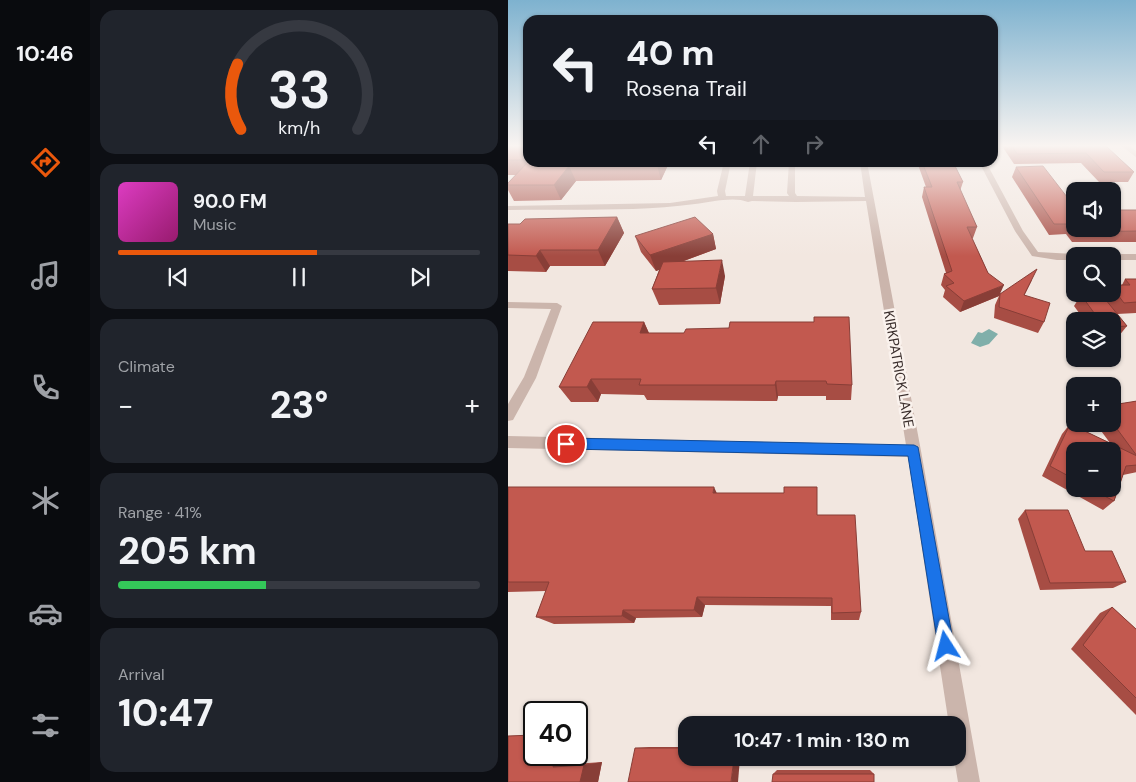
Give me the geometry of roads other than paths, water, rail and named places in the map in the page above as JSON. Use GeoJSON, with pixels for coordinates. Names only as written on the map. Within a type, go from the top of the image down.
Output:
{"type":"FeatureCollection","features":[{"type":"Feature","properties":{"kind":"street"},"geometry":{"type":"LineString","coordinates":[[722,198],[723,182]]}},
{"type":"Feature","properties":{"kind":"street"},"geometry":{"type":"LineString","coordinates":[[748,200],[751,182]]}},
{"type":"Feature","properties":{"kind":"street"},"geometry":{"type":"LineString","coordinates":[[791,182],[791,193],[796,200]]}},
{"type":"Feature","properties":{"kind":"street","name":"KIRKPATRICK LANE"},"geometry":{"type":"LineString","coordinates":[[867,182],[969,782]]}},
{"type":"Feature","properties":{"kind":"street"},"geometry":{"type":"LineString","coordinates":[[993,182],[1019,231],[1035,254],[1066,257]]}},
{"type":"Feature","properties":{"kind":"street"},"geometry":{"type":"LineString","coordinates":[[508,208],[670,205],[722,198],[748,200],[870,199]]}},
{"type":"Feature","properties":{"kind":"street"},"geometry":{"type":"LineString","coordinates":[[1121,257],[1136,257]]}},
{"type":"Feature","properties":{"kind":"street"},"geometry":{"type":"LineString","coordinates":[[508,305],[557,306],[530,378],[508,416]]}},
{"type":"Feature","properties":{"kind":"street"},"geometry":{"type":"LineString","coordinates":[[508,442],[914,451]]}},
{"type":"Feature","properties":{"kind":"water"},"geometry":{"type":"Polygon","coordinates":[[[989,329],[998,334],[989,344],[980,347],[971,343],[978,332],[982,333],[989,329]]]}}]}
